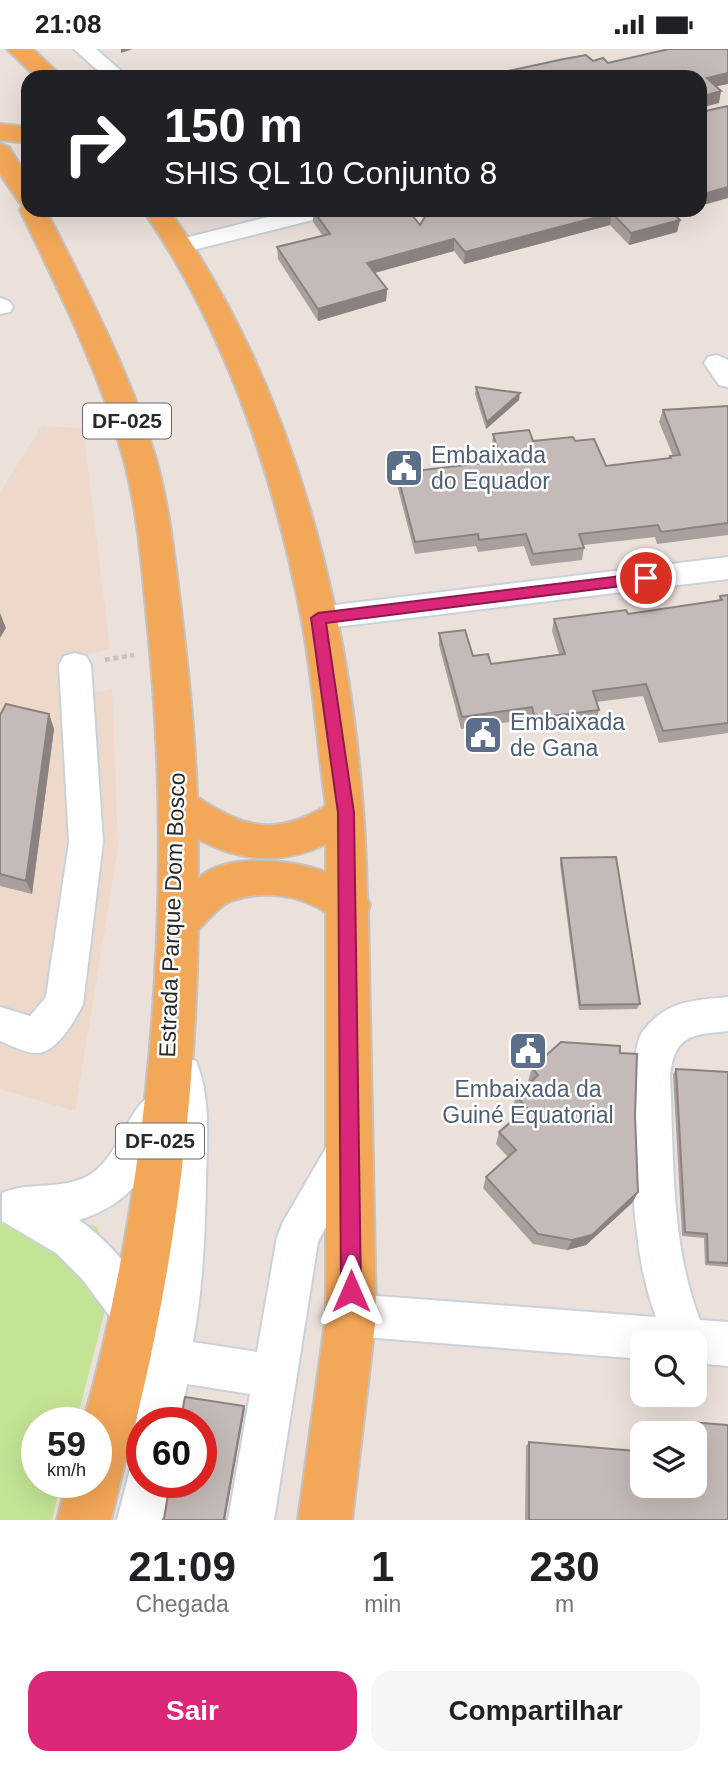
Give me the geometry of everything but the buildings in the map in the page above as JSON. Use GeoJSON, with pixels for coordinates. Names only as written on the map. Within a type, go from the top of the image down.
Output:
{"type":"FeatureCollection","features":[{"type":"Feature","properties":{"kind":"main road"},"geometry":{"type":"LineString","coordinates":[[19,49],[42,70]]}},
{"type":"Feature","properties":{"kind":"main road"},"geometry":{"type":"LineString","coordinates":[[0,132],[21,134]]}},
{"type":"Feature","properties":{"kind":"main road"},"geometry":{"type":"LineString","coordinates":[[14,160],[21,180]]}},
{"type":"Feature","properties":{"kind":"main road","name":"Estrada Parque Dom Bosco"},"geometry":{"type":"LineString","coordinates":[[36,217],[113,375],[149,498],[169,649],[180,807],[166,1095],[135,1315],[112,1407]]}},
{"type":"Feature","properties":{"kind":"main road"},"geometry":{"type":"LineString","coordinates":[[161,217],[181,246],[242,363],[284,473],[318,618],[346,813],[351,1315],[325,1520]]}},
{"type":"Feature","properties":{"kind":"main road"},"geometry":{"type":"LineString","coordinates":[[180,807],[209,828],[234,839],[270,843],[298,841],[321,831],[346,813]]}},
{"type":"Feature","properties":{"kind":"main road"},"geometry":{"type":"LineString","coordinates":[[176,923],[218,886],[257,878],[294,879],[322,888],[349,905]]}},
{"type":"Feature","properties":{"kind":"main road"},"geometry":{"type":"LineString","coordinates":[[84,1520],[89,1498]]}},
{"type":"Feature","properties":{"kind":"street"},"geometry":{"type":"LineString","coordinates":[[84,49],[110,70]]}},
{"type":"Feature","properties":{"kind":"street"},"geometry":{"type":"LineString","coordinates":[[233,217],[243,230]]}},
{"type":"Feature","properties":{"kind":"street"},"geometry":{"type":"LineString","coordinates":[[181,246],[296,217]]}},
{"type":"Feature","properties":{"kind":"street"},"geometry":{"type":"LineString","coordinates":[[318,618],[728,568]]}},
{"type":"Feature","properties":{"kind":"street"},"geometry":{"type":"LineString","coordinates":[[0,1024],[37,1036],[64,1005],[86,842],[75,665]]}},
{"type":"Feature","properties":{"kind":"street"},"geometry":{"type":"LineString","coordinates":[[161,1407],[183,1277],[188,1125],[172,999]]}},
{"type":"Feature","properties":{"kind":"street"},"geometry":{"type":"LineString","coordinates":[[682,1330],[669,1295],[657,1232],[651,1075],[655,1045],[681,1019],[728,1014]]}},
{"type":"Feature","properties":{"kind":"street"},"geometry":{"type":"LineString","coordinates":[[9,1205],[76,1203],[106,1190],[130,1165],[166,1095]]}},
{"type":"Feature","properties":{"kind":"street"},"geometry":{"type":"LineString","coordinates":[[251,1520],[298,1237],[351,1143]]}},
{"type":"Feature","properties":{"kind":"street"},"geometry":{"type":"LineString","coordinates":[[9,1205],[65,1235],[94,1258],[135,1315]]}},
{"type":"Feature","properties":{"kind":"street"},"geometry":{"type":"LineString","coordinates":[[351,1315],[630,1337]]}},
{"type":"Feature","properties":{"kind":"street"},"geometry":{"type":"LineString","coordinates":[[707,1342],[728,1344]]}},
{"type":"Feature","properties":{"kind":"street"},"geometry":{"type":"LineString","coordinates":[[169,1360],[275,1376]]}},
{"type":"Feature","properties":{"kind":"street"},"geometry":{"type":"LineString","coordinates":[[141,1520],[144,1498]]}},
{"type":"Feature","properties":{"kind":"path"},"geometry":{"type":"LineString","coordinates":[[75,665],[169,649]]}},
{"type":"Feature","properties":{"kind":"shaded area"},"geometry":{"type":"Polygon","coordinates":[[[42,426],[83,428],[110,649],[87,654],[91,693],[112,689],[118,848],[75,1111],[0,1089],[0,492],[42,426]]]}},
{"type":"Feature","properties":{"kind":"green space"},"geometry":{"type":"Polygon","coordinates":[[[0,1198],[97,1227],[112,1283],[80,1407],[21,1407],[21,1498],[57,1498],[52,1520],[0,1520],[0,1198]]]}},
{"type":"Feature","properties":{"kind":"place","name":"Embaixada do Equador"},"geometry":{"type":"Point","coordinates":[404,468]}},
{"type":"Feature","properties":{"kind":"place","name":"Embaixada de Gana"},"geometry":{"type":"Point","coordinates":[483,735]}},
{"type":"Feature","properties":{"kind":"place","name":"Embaixada da Guiné Equatorial"},"geometry":{"type":"Point","coordinates":[528,1051]}},
{"type":"Feature","properties":{"kind":"route"},"geometry":{"type":"LineString","coordinates":[[351,1291],[346,813],[318,618],[646,578]]}}]}
